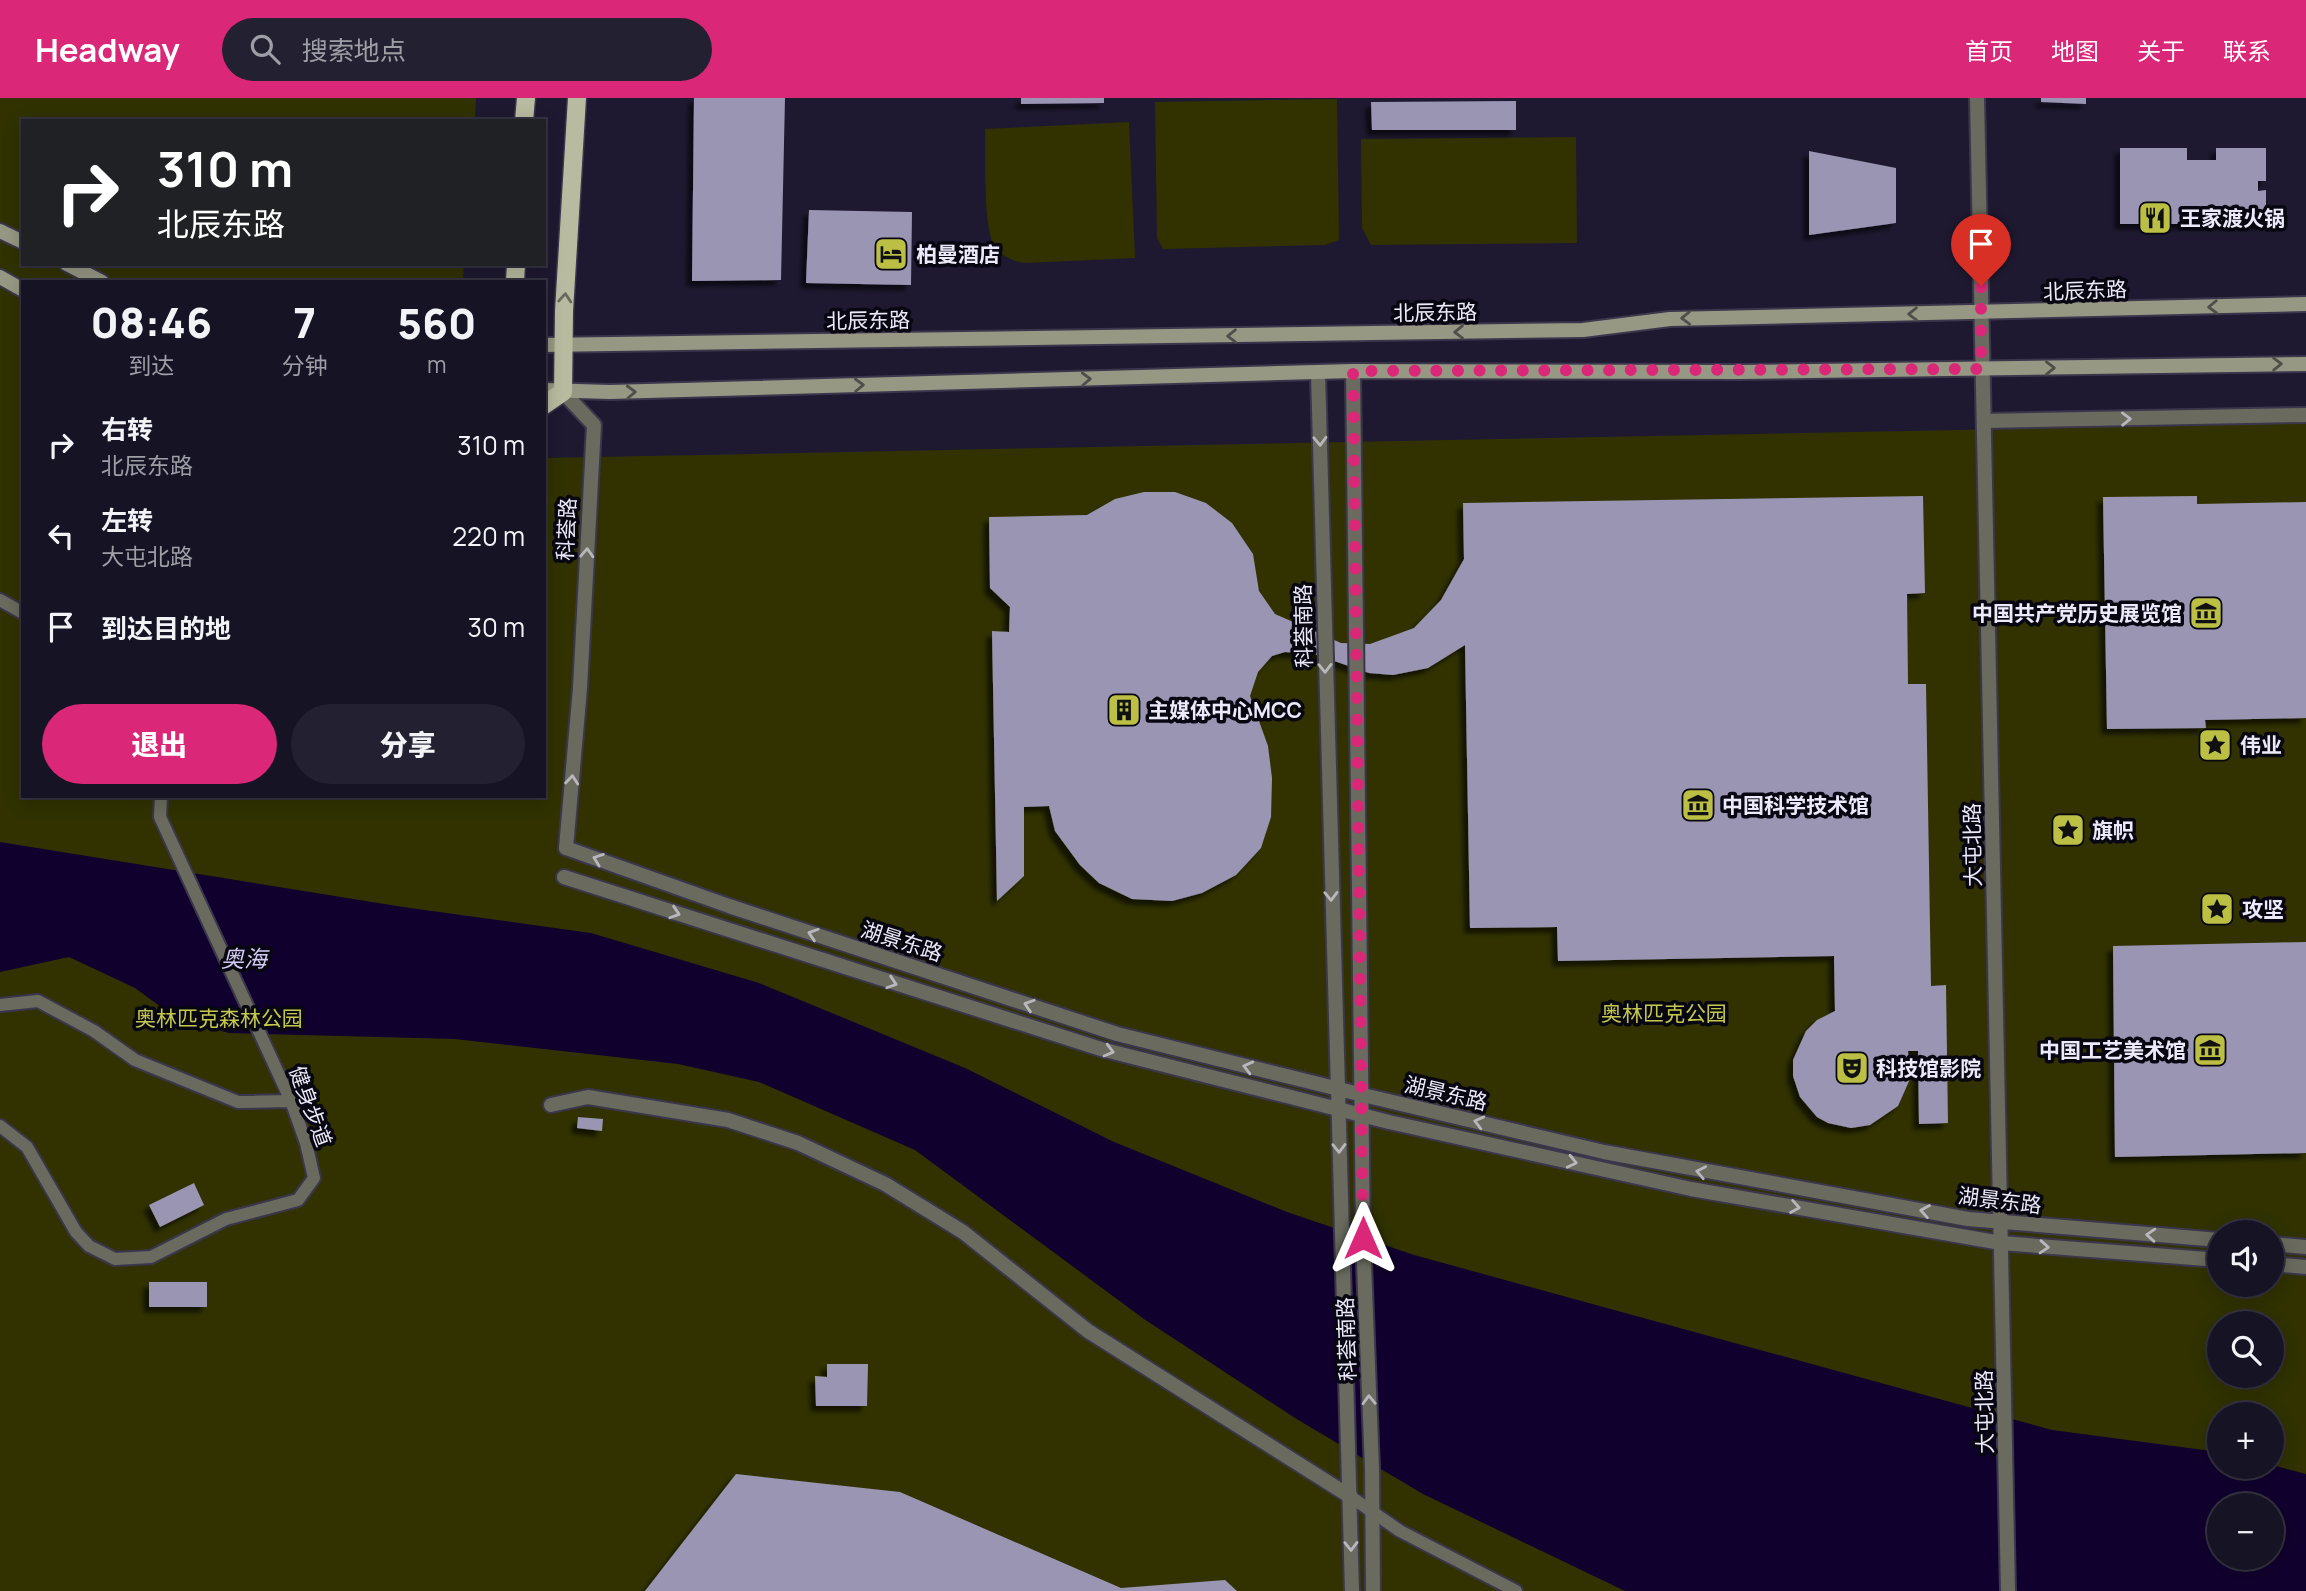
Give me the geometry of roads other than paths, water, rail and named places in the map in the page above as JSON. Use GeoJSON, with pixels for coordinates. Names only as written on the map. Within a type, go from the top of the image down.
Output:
{"type":"FeatureCollection","features":[{"type":"Feature","properties":{"kind":"main road"},"geometry":{"type":"LineString","coordinates":[[524,119],[526,98]]}},
{"type":"Feature","properties":{"kind":"main road"},"geometry":{"type":"LineString","coordinates":[[563,392],[577,98]]}},
{"type":"Feature","properties":{"kind":"main road"},"geometry":{"type":"LineString","coordinates":[[0,231],[21,241]]}},
{"type":"Feature","properties":{"kind":"main road"},"geometry":{"type":"LineString","coordinates":[[71,266],[98,280]]}},
{"type":"Feature","properties":{"kind":"main road"},"geometry":{"type":"LineString","coordinates":[[0,277],[21,289]]}},
{"type":"Feature","properties":{"kind":"main road","name":"北辰东路"},"geometry":{"type":"LineString","coordinates":[[546,345],[1570,331],[1670,318],[2306,304]]}},
{"type":"Feature","properties":{"kind":"main road"},"geometry":{"type":"LineString","coordinates":[[546,390],[563,392],[1353,371],[1981,369],[2306,364]]}},
{"type":"Feature","properties":{"kind":"main road"},"geometry":{"type":"LineString","coordinates":[[546,404],[563,392]]}},
{"type":"Feature","properties":{"kind":"street","name":"大屯北路"},"geometry":{"type":"LineString","coordinates":[[1977,98],[2008,1591]]}},
{"type":"Feature","properties":{"kind":"street","name":"科荟南路"},"geometry":{"type":"LineString","coordinates":[[1353,371],[1363,1238],[1372,1468],[1373,1591]]}},
{"type":"Feature","properties":{"kind":"street","name":"科荟南路"},"geometry":{"type":"LineString","coordinates":[[1318,373],[1352,1591]]}},
{"type":"Feature","properties":{"kind":"street","name":"科荟路"},"geometry":{"type":"LineString","coordinates":[[563,392],[594,425],[580,688],[566,848]]}},
{"type":"Feature","properties":{"kind":"street"},"geometry":{"type":"LineString","coordinates":[[1984,421],[2306,415]]}},
{"type":"Feature","properties":{"kind":"street"},"geometry":{"type":"LineString","coordinates":[[0,600],[21,612]]}},
{"type":"Feature","properties":{"kind":"street","name":"健身步道"},"geometry":{"type":"LineString","coordinates":[[0,1126],[27,1147],[76,1232],[89,1246],[115,1259],[151,1257],[226,1219],[298,1200],[314,1178],[306,1143],[280,1075],[160,817],[161,798]]}},
{"type":"Feature","properties":{"kind":"street","name":"湖景东路"},"geometry":{"type":"LineString","coordinates":[[566,848],[1117,1034],[1363,1096],[1694,1170],[1968,1219],[2207,1239]]}},
{"type":"Feature","properties":{"kind":"street"},"geometry":{"type":"LineString","coordinates":[[636,901],[635,886],[645,876]]}},
{"type":"Feature","properties":{"kind":"street","name":"湖景东路"},"geometry":{"type":"LineString","coordinates":[[564,877],[1101,1049],[1363,1116],[1691,1189],[2001,1243],[2207,1259]]}},
{"type":"Feature","properties":{"kind":"street"},"geometry":{"type":"LineString","coordinates":[[0,1005],[38,1001],[94,1031],[135,1060],[238,1102],[291,1101]]}},
{"type":"Feature","properties":{"kind":"street"},"geometry":{"type":"LineString","coordinates":[[551,1105],[588,1097],[728,1120],[798,1143],[885,1184],[962,1232],[1088,1331],[1351,1497],[1372,1514],[1516,1591]]}},
{"type":"Feature","properties":{"kind":"street"},"geometry":{"type":"LineString","coordinates":[[2284,1245],[2306,1247]]}},
{"type":"Feature","properties":{"kind":"street"},"geometry":{"type":"LineString","coordinates":[[2284,1265],[2306,1267]]}},
{"type":"Feature","properties":{"kind":"water","name":"奥海"},"geometry":{"type":"Polygon","coordinates":[[[0,842],[403,907],[591,933],[759,983],[965,1068],[1114,1142],[1287,1212],[1414,1255],[2052,1430],[2207,1450],[2207,1479],[2284,1479],[2284,1468],[2306,1474],[2306,1591],[1625,1591],[1423,1494],[1295,1418],[1144,1319],[915,1150],[759,1082],[678,1064],[455,1039],[229,1033],[172,1015],[135,988],[69,957],[0,972],[0,842]]]}},
{"type":"Feature","properties":{"kind":"place","name":"王家渡火锅"},"geometry":{"type":"Point","coordinates":[2155,218]}},
{"type":"Feature","properties":{"kind":"place","name":"柏曼酒店"},"geometry":{"type":"Point","coordinates":[891,254]}},
{"type":"Feature","properties":{"kind":"place","name":"中国共产党历史展览馆"},"geometry":{"type":"Point","coordinates":[2206,613]}},
{"type":"Feature","properties":{"kind":"place","name":"主媒体中心MCC"},"geometry":{"type":"Point","coordinates":[1124,710]}},
{"type":"Feature","properties":{"kind":"place","name":"伟业"},"geometry":{"type":"Point","coordinates":[2215,745]}},
{"type":"Feature","properties":{"kind":"place","name":"中国科学技术馆"},"geometry":{"type":"Point","coordinates":[1698,805]}},
{"type":"Feature","properties":{"kind":"place","name":"旗帜"},"geometry":{"type":"Point","coordinates":[2068,830]}},
{"type":"Feature","properties":{"kind":"place","name":"攻坚"},"geometry":{"type":"Point","coordinates":[2217,909]}},
{"type":"Feature","properties":{"kind":"place","name":"中国工艺美术馆"},"geometry":{"type":"Point","coordinates":[2210,1050]}},
{"type":"Feature","properties":{"kind":"place","name":"科技馆影院"},"geometry":{"type":"Point","coordinates":[1852,1068]}},
{"type":"Feature","properties":{"kind":"park label","name":"奥林匹克公园"},"geometry":{"type":"Point","coordinates":[1664,1013]}},
{"type":"Feature","properties":{"kind":"park label","name":"奥林匹克森林公园"},"geometry":{"type":"Point","coordinates":[219,1018]}}]}
